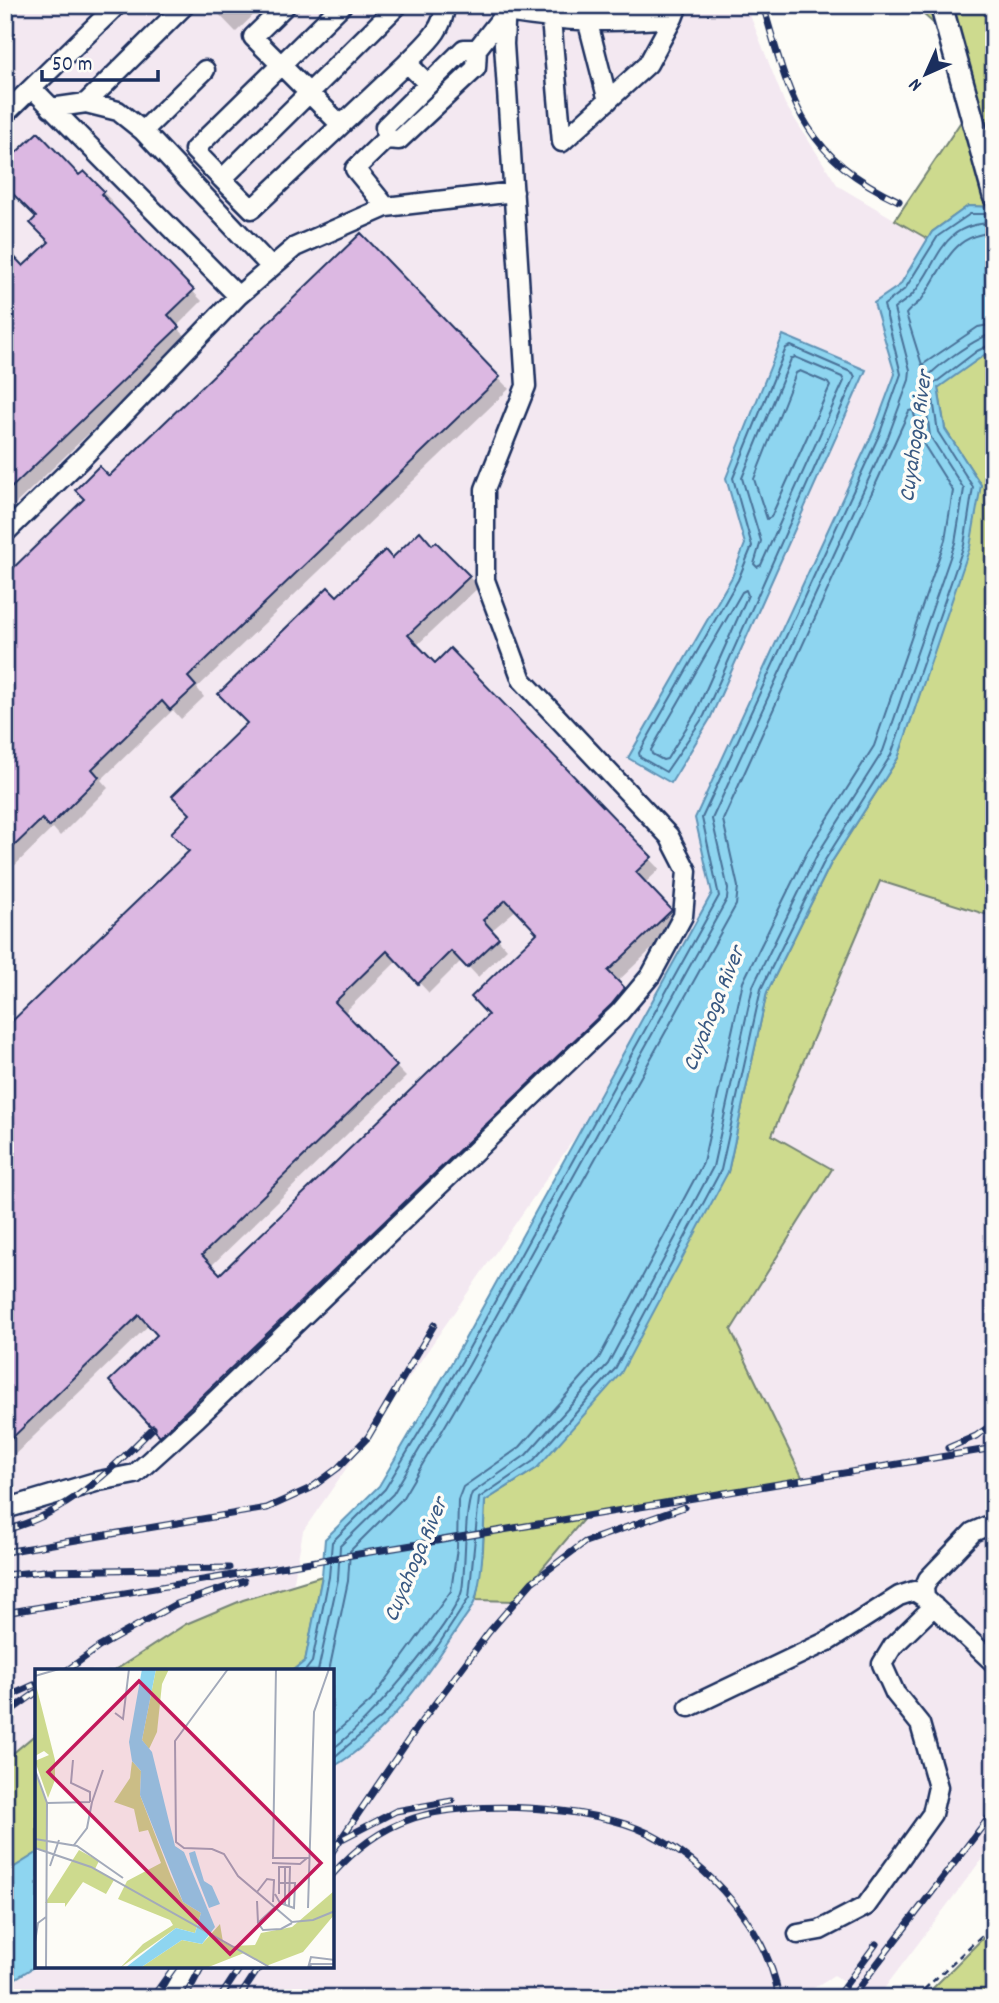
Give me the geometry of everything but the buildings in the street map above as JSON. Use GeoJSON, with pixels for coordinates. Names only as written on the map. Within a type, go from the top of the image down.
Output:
{"type":"FeatureCollection","features":[{"type":"Feature","properties":{"kind":"main road"},"geometry":{"type":"LineString","coordinates":[[941,5],[994,196]]}},
{"type":"Feature","properties":{"kind":"street"},"geometry":{"type":"LineString","coordinates":[[5,114],[117,5]]}},
{"type":"Feature","properties":{"kind":"street"},"geometry":{"type":"LineString","coordinates":[[86,103],[185,5]]}},
{"type":"Feature","properties":{"kind":"street"},"geometry":{"type":"LineString","coordinates":[[286,5],[253,37],[341,125]]}},
{"type":"Feature","properties":{"kind":"street"},"geometry":{"type":"LineString","coordinates":[[342,5],[194,150],[252,209],[437,32],[444,21],[445,5]]}},
{"type":"Feature","properties":{"kind":"street"},"geometry":{"type":"LineString","coordinates":[[222,179],[398,5]]}},
{"type":"Feature","properties":{"kind":"street"},"geometry":{"type":"LineString","coordinates":[[506,9],[551,19],[589,23],[676,12]]}},
{"type":"Feature","properties":{"kind":"street"},"geometry":{"type":"LineString","coordinates":[[386,207],[355,169],[386,139],[399,140],[476,68],[477,49],[506,9]]}},
{"type":"Feature","properties":{"kind":"street"},"geometry":{"type":"LineString","coordinates":[[5,1509],[99,1480],[135,1474],[197,1419],[620,1012],[651,975],[683,916],[687,871],[669,836],[522,680],[485,579],[485,489],[526,386],[504,44],[506,9]]}},
{"type":"Feature","properties":{"kind":"street"},"geometry":{"type":"LineString","coordinates":[[551,19],[562,142],[648,64],[676,12]]}},
{"type":"Feature","properties":{"kind":"street"},"geometry":{"type":"LineString","coordinates":[[589,23],[608,101]]}},
{"type":"Feature","properties":{"kind":"street"},"geometry":{"type":"LineString","coordinates":[[386,139],[385,127],[427,83],[464,49],[477,49]]}},
{"type":"Feature","properties":{"kind":"street"},"geometry":{"type":"LineString","coordinates":[[407,63],[427,83]]}},
{"type":"Feature","properties":{"kind":"street"},"geometry":{"type":"LineString","coordinates":[[143,131],[205,70]]}},
{"type":"Feature","properties":{"kind":"street"},"geometry":{"type":"LineString","coordinates":[[32,88],[238,296]]}},
{"type":"Feature","properties":{"kind":"street"},"geometry":{"type":"LineString","coordinates":[[51,107],[86,103],[118,111],[143,131],[271,267]]}},
{"type":"Feature","properties":{"kind":"street"},"geometry":{"type":"LineString","coordinates":[[5,533],[83,457],[238,296],[295,247],[345,222],[386,207],[514,192]]}},
{"type":"Feature","properties":{"kind":"street"},"geometry":{"type":"LineString","coordinates":[[930,1602],[924,1587],[928,1579],[973,1532],[994,1523]]}},
{"type":"Feature","properties":{"kind":"street"},"geometry":{"type":"LineString","coordinates":[[689,1707],[830,1640],[899,1596],[914,1591],[930,1602],[994,1662]]}},
{"type":"Feature","properties":{"kind":"street"},"geometry":{"type":"LineString","coordinates":[[798,1934],[820,1930],[866,1906],[932,1814],[938,1787],[919,1724],[895,1693],[882,1664],[893,1646],[930,1602]]}},
{"type":"Feature","properties":{"kind":"street"},"geometry":{"type":"LineString","coordinates":[[170,1998],[187,1968]]}},
{"type":"Feature","properties":{"kind":"path"},"geometry":{"type":"LineString","coordinates":[[915,1998],[994,1924]]}},
{"type":"Feature","properties":{"kind":"shaded area"},"geometry":{"type":"Polygon","coordinates":[[[5,5],[746,5],[785,104],[838,186],[928,239],[899,285],[875,303],[895,374],[874,430],[695,818],[712,893],[589,1117],[303,1531],[293,1586],[243,1600],[186,1624],[116,1669],[35,1669],[35,1735],[5,1760],[5,5]]]}},
{"type":"Feature","properties":{"kind":"shaded area"},"geometry":{"type":"Polygon","coordinates":[[[881,881],[994,917],[994,1843],[877,1998],[870,1998],[834,1975],[798,1998],[5,1998],[5,1985],[35,1966],[334,1968],[334,1766],[346,1759],[390,1719],[445,1648],[476,1600],[515,1601],[586,1516],[803,1479],[731,1330],[831,1169],[772,1135],[881,881]]]}},
{"type":"Feature","properties":{"kind":"green space"},"geometry":{"type":"Polygon","coordinates":[[[913,5],[994,5],[994,207],[968,206],[932,232],[928,239],[895,220],[970,108],[951,39],[913,5]]]}},
{"type":"Feature","properties":{"kind":"green space"},"geometry":{"type":"Polygon","coordinates":[[[994,348],[994,917],[880,881],[772,1135],[832,1169],[731,1330],[803,1479],[586,1516],[515,1601],[476,1600],[483,1550],[485,1501],[537,1468],[728,1172],[767,992],[831,863],[898,758],[938,639],[981,485],[945,429],[938,387],[994,348]]]}},
{"type":"Feature","properties":{"kind":"green space"},"geometry":{"type":"Polygon","coordinates":[[[322,1576],[305,1662],[295,1669],[117,1669],[186,1624],[243,1600],[322,1576]]]}},
{"type":"Feature","properties":{"kind":"green space"},"geometry":{"type":"Polygon","coordinates":[[[35,1735],[35,1854],[5,1873],[5,1760],[35,1735]]]}},
{"type":"Feature","properties":{"kind":"green space"},"geometry":{"type":"Polygon","coordinates":[[[994,1929],[994,1998],[923,1998],[987,1934],[994,1929]]]}},
{"type":"Feature","properties":{"kind":"water","name":"Cuyahoga River"},"geometry":{"type":"Polygon","coordinates":[[[968,206],[994,207],[994,348],[938,388],[945,429],[981,485],[970,547],[898,758],[831,863],[767,992],[728,1172],[621,1373],[537,1468],[485,1501],[483,1549],[473,1605],[431,1667],[387,1723],[370,1740],[334,1766],[334,1669],[295,1669],[305,1661],[322,1576],[325,1539],[379,1486],[455,1357],[712,893],[695,818],[874,430],[895,374],[874,303],[900,285],[932,232],[968,206]]]}},
{"type":"Feature","properties":{"kind":"water"},"geometry":{"type":"Polygon","coordinates":[[[783,335],[866,370],[710,719],[671,783],[628,758],[732,577],[745,544],[726,478],[783,335]]]}},
{"type":"Feature","properties":{"kind":"water"},"geometry":{"type":"Polygon","coordinates":[[[35,1854],[35,1966],[5,1985],[5,1873],[35,1854]]]}},
{"type":"Feature","properties":{"kind":"railway"},"geometry":{"type":"LineString","coordinates":[[763,5],[782,70],[805,122],[821,145],[841,165],[866,184],[899,201]]}},
{"type":"Feature","properties":{"kind":"railway"},"geometry":{"type":"LineString","coordinates":[[5,1552],[267,1508],[311,1488],[338,1468],[368,1437],[434,1325]]}},
{"type":"Feature","properties":{"kind":"railway"},"geometry":{"type":"LineString","coordinates":[[948,1448],[976,1436],[994,1423]]}},
{"type":"Feature","properties":{"kind":"railway"},"geometry":{"type":"LineString","coordinates":[[5,1530],[48,1514],[86,1490],[153,1428]]}},
{"type":"Feature","properties":{"kind":"railway"},"geometry":{"type":"LineString","coordinates":[[5,1613],[994,1448]]}},
{"type":"Feature","properties":{"kind":"railway"},"geometry":{"type":"LineString","coordinates":[[334,1849],[418,1726],[489,1632],[532,1582],[585,1542],[684,1507]]}},
{"type":"Feature","properties":{"kind":"railway"},"geometry":{"type":"LineString","coordinates":[[5,1575],[44,1571],[229,1568]]}},
{"type":"Feature","properties":{"kind":"railway"},"geometry":{"type":"LineString","coordinates":[[69,1669],[99,1647],[174,1605],[244,1581]]}},
{"type":"Feature","properties":{"kind":"railway"},"geometry":{"type":"LineString","coordinates":[[5,1698],[34,1685]]}},
{"type":"Feature","properties":{"kind":"railway"},"geometry":{"type":"LineString","coordinates":[[5,1715],[35,1693]]}},
{"type":"Feature","properties":{"kind":"railway"},"geometry":{"type":"LineString","coordinates":[[344,1838],[396,1811],[452,1801]]}},
{"type":"Feature","properties":{"kind":"railway"},"geometry":{"type":"LineString","coordinates":[[334,1873],[359,1848],[379,1834],[414,1818],[438,1812],[499,1807],[532,1808],[565,1811],[625,1824],[671,1846],[693,1862],[732,1901],[762,1947],[773,1972],[779,1998]]}},
{"type":"Feature","properties":{"kind":"railway"},"geometry":{"type":"LineString","coordinates":[[851,1998],[994,1811]]}},
{"type":"Feature","properties":{"kind":"railway"},"geometry":{"type":"LineString","coordinates":[[836,1998],[876,1944]]}},
{"type":"Feature","properties":{"kind":"railway"},"geometry":{"type":"LineString","coordinates":[[152,1998],[174,1968]]}},
{"type":"Feature","properties":{"kind":"railway"},"geometry":{"type":"LineString","coordinates":[[185,1998],[201,1968]]}},
{"type":"Feature","properties":{"kind":"railway"},"geometry":{"type":"LineString","coordinates":[[220,1998],[240,1968]]}},
{"type":"Feature","properties":{"kind":"railway"},"geometry":{"type":"LineString","coordinates":[[239,1998],[259,1968]]}}]}
